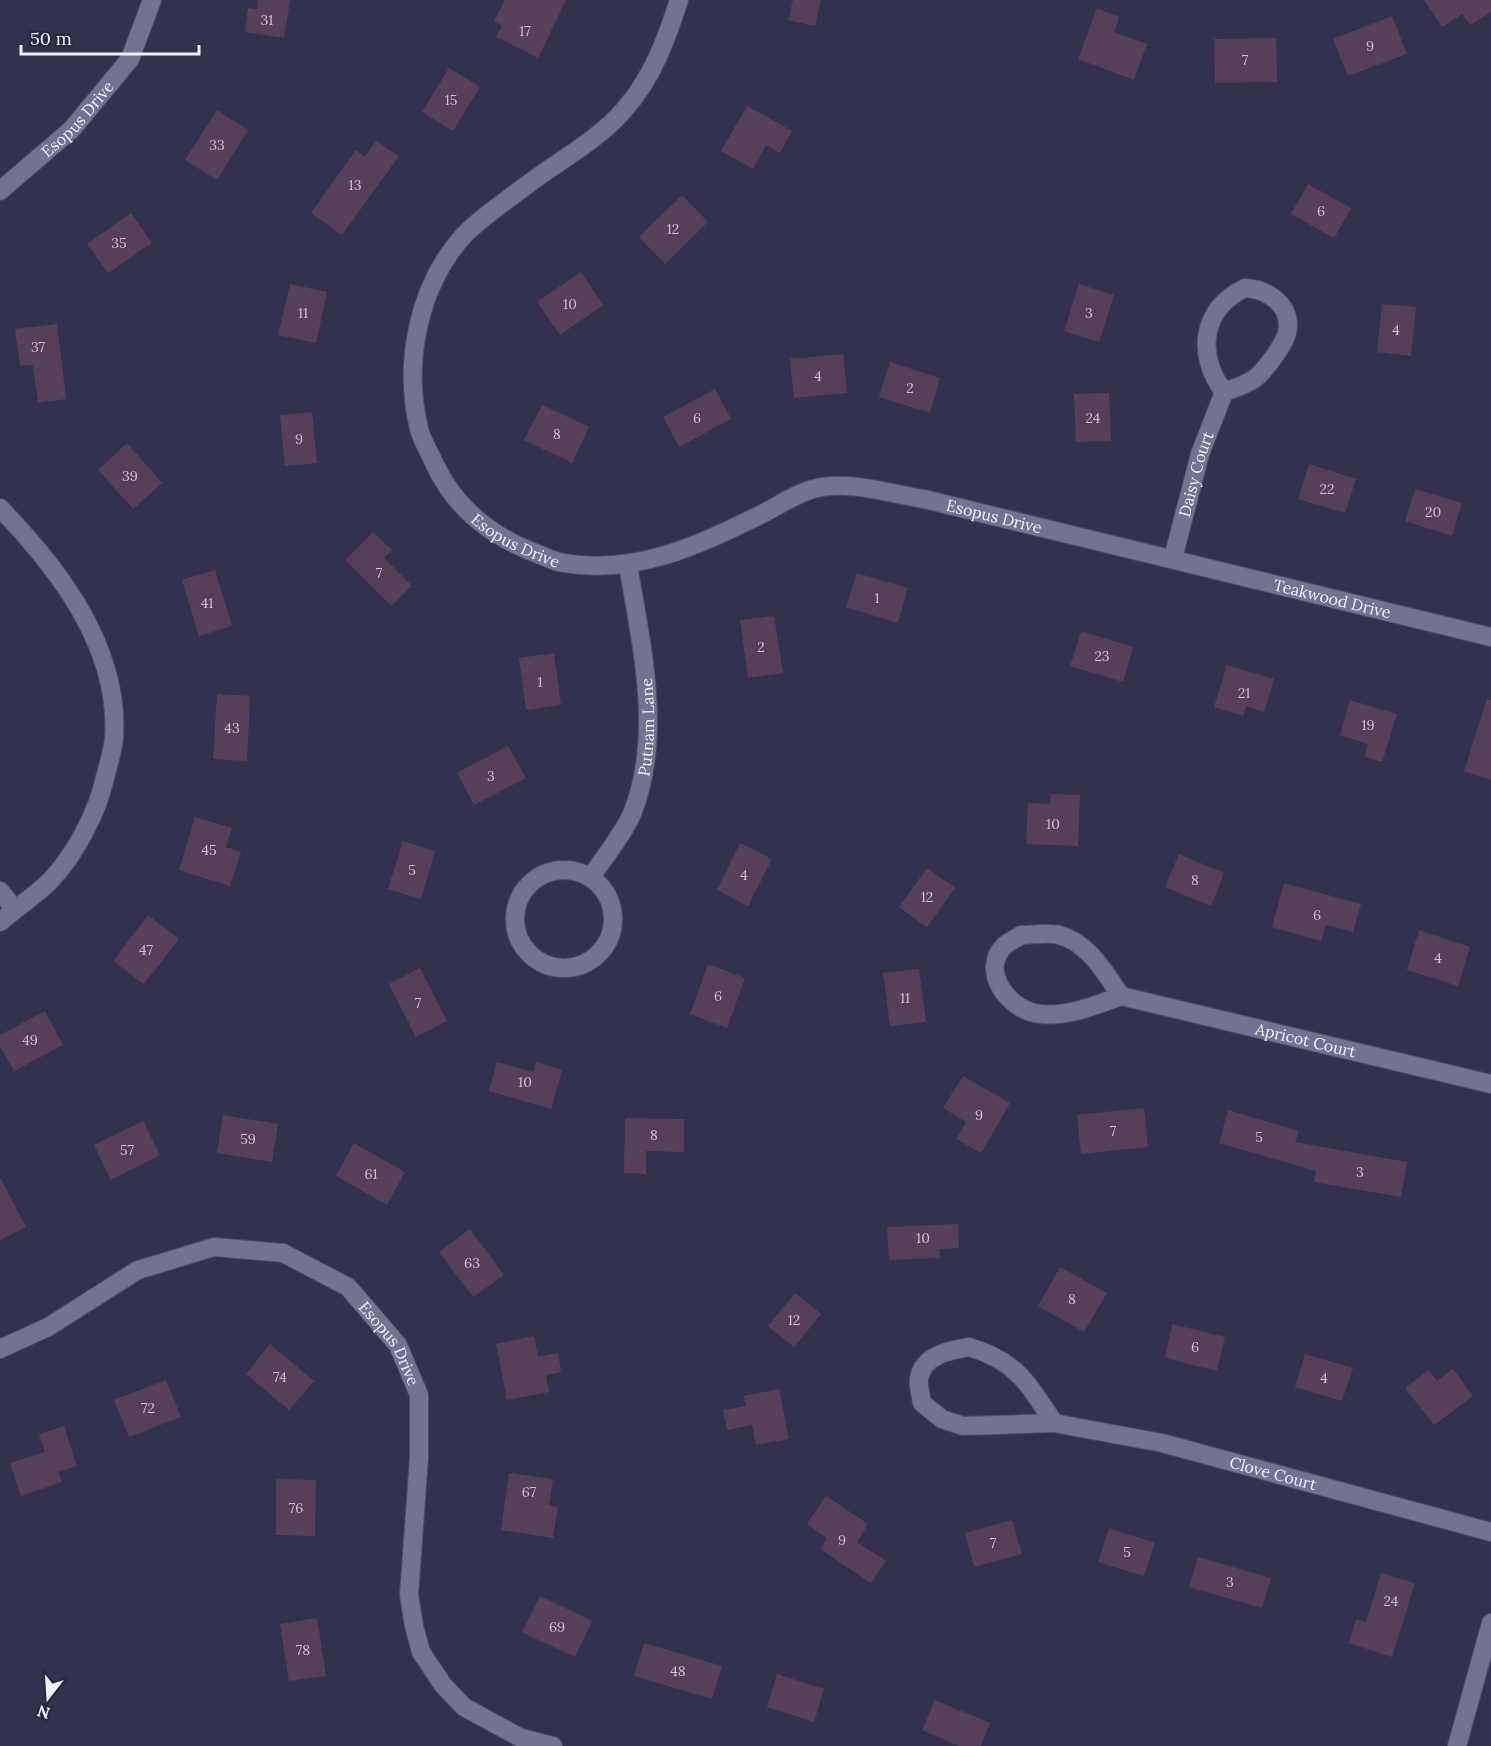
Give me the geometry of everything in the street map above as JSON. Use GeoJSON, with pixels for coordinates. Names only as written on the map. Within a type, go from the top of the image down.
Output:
{"type":"FeatureCollection","features":[{"type":"Feature","properties":{"kind":"street","name":"Esopus Drive"},"geometry":{"type":"LineString","coordinates":[[0,191],[72,129],[130,59],[152,0]]}},
{"type":"Feature","properties":{"kind":"street","name":"Esopus Drive"},"geometry":{"type":"LineString","coordinates":[[679,0],[663,50],[644,84],[623,111],[595,136],[466,233],[445,261],[420,319],[412,353],[412,389],[419,431],[441,479],[479,524],[517,546],[563,563],[628,565],[691,548],[813,489],[839,486],[924,499],[1173,558]]}},
{"type":"Feature","properties":{"kind":"street"},"geometry":{"type":"LineString","coordinates":[[1245,288],[1262,289],[1281,304],[1287,317],[1287,333],[1257,377],[1224,392],[1214,378],[1206,358],[1206,340],[1213,320],[1226,299],[1233,294],[1245,288]]}},
{"type":"Feature","properties":{"kind":"street","name":"Daisy Court"},"geometry":{"type":"LineString","coordinates":[[1173,558],[1200,454],[1224,392]]}},
{"type":"Feature","properties":{"kind":"street"},"geometry":{"type":"LineString","coordinates":[[0,508],[25,534],[83,614],[97,640],[109,677],[114,709],[114,740],[102,793],[87,828],[50,881],[0,922]]}},
{"type":"Feature","properties":{"kind":"street","name":"Teakwood Drive"},"geometry":{"type":"LineString","coordinates":[[1173,558],[1491,637]]}},
{"type":"Feature","properties":{"kind":"street","name":"Putnam Lane"},"geometry":{"type":"LineString","coordinates":[[591,877],[632,814],[641,787],[648,735],[641,641],[628,565]]}},
{"type":"Feature","properties":{"kind":"street"},"geometry":{"type":"LineString","coordinates":[[564,870],[591,877],[602,886],[613,911],[613,925],[603,950],[580,966],[560,968],[540,961],[529,953],[520,941],[516,928],[515,914],[526,888],[537,878],[564,870]]}},
{"type":"Feature","properties":{"kind":"street"},"geometry":{"type":"LineString","coordinates":[[0,891],[15,909]]}},
{"type":"Feature","properties":{"kind":"street"},"geometry":{"type":"LineString","coordinates":[[1058,934],[1072,941],[1097,962],[1121,996],[1084,1010],[1042,1014],[1028,1012],[1014,1005],[998,984],[996,961],[1005,945],[1021,935],[1058,934]]}},
{"type":"Feature","properties":{"kind":"street","name":"Apricot Court"},"geometry":{"type":"LineString","coordinates":[[1121,996],[1491,1084]]}},
{"type":"Feature","properties":{"kind":"street","name":"Esopus Drive"},"geometry":{"type":"LineString","coordinates":[[0,1349],[48,1327],[138,1270],[214,1247],[283,1253],[348,1287],[398,1345],[419,1395],[420,1458],[409,1595],[421,1652],[442,1685],[464,1707],[521,1738],[553,1746]]}},
{"type":"Feature","properties":{"kind":"street","name":"Clove Court"},"geometry":{"type":"LineString","coordinates":[[1054,1423],[1028,1385],[1010,1364],[990,1353],[969,1347],[941,1353],[927,1364],[919,1377],[922,1403],[942,1419],[963,1426],[1054,1423],[1162,1443],[1491,1532]]}},
{"type":"Feature","properties":{"kind":"street"},"geometry":{"type":"LineString","coordinates":[[1457,1746],[1491,1623]]}},
{"type":"Feature","properties":{"kind":"building"},"geometry":{"type":"Polygon","coordinates":[[[258,0],[290,0],[284,38],[245,32],[248,8],[257,9],[258,0]]]}},
{"type":"Feature","properties":{"kind":"building"},"geometry":{"type":"Polygon","coordinates":[[[505,0],[566,0],[538,58],[496,37],[502,26],[494,21],[505,0]]]}},
{"type":"Feature","properties":{"kind":"building"},"geometry":{"type":"Polygon","coordinates":[[[793,0],[821,0],[815,26],[788,20],[793,0]]]}},
{"type":"Feature","properties":{"kind":"building"},"geometry":{"type":"Polygon","coordinates":[[[1424,0],[1491,0],[1491,12],[1470,25],[1462,14],[1442,27],[1424,0]]]}},
{"type":"Feature","properties":{"kind":"building"},"geometry":{"type":"Polygon","coordinates":[[[1097,8],[1119,17],[1114,32],[1147,44],[1134,80],[1078,59],[1097,8]]]}},
{"type":"Feature","properties":{"kind":"building"},"geometry":{"type":"Polygon","coordinates":[[[1392,16],[1407,54],[1348,76],[1333,39],[1392,16]]]}},
{"type":"Feature","properties":{"kind":"building"},"geometry":{"type":"Polygon","coordinates":[[[1276,38],[1277,82],[1215,83],[1214,39],[1276,38]]]}},
{"type":"Feature","properties":{"kind":"building"},"geometry":{"type":"Polygon","coordinates":[[[449,68],[480,87],[453,131],[422,112],[449,68]]]}},
{"type":"Feature","properties":{"kind":"building"},"geometry":{"type":"Polygon","coordinates":[[[747,106],[792,131],[780,153],[766,145],[753,169],[721,151],[747,106]]]}},
{"type":"Feature","properties":{"kind":"building"},"geometry":{"type":"Polygon","coordinates":[[[217,110],[248,130],[217,180],[185,160],[217,110]]]}},
{"type":"Feature","properties":{"kind":"building"},"geometry":{"type":"Polygon","coordinates":[[[376,141],[399,156],[342,235],[311,213],[356,150],[365,157],[376,141]]]}},
{"type":"Feature","properties":{"kind":"building"},"geometry":{"type":"Polygon","coordinates":[[[1308,184],[1351,208],[1334,238],[1291,214],[1308,184]]]}},
{"type":"Feature","properties":{"kind":"building"},"geometry":{"type":"Polygon","coordinates":[[[682,195],[708,222],[665,264],[639,237],[682,195]]]}},
{"type":"Feature","properties":{"kind":"building"},"geometry":{"type":"Polygon","coordinates":[[[131,213],[152,243],[108,273],[87,244],[131,213]]]}},
{"type":"Feature","properties":{"kind":"building"},"geometry":{"type":"Polygon","coordinates":[[[581,272],[603,305],[560,335],[537,302],[581,272]]]}},
{"type":"Feature","properties":{"kind":"building"},"geometry":{"type":"Polygon","coordinates":[[[290,284],[327,292],[316,343],[278,335],[290,284]]]}},
{"type":"Feature","properties":{"kind":"building"},"geometry":{"type":"Polygon","coordinates":[[[1079,284],[1114,295],[1099,342],[1064,331],[1079,284]]]}},
{"type":"Feature","properties":{"kind":"building"},"geometry":{"type":"Polygon","coordinates":[[[1382,304],[1416,307],[1411,356],[1377,352],[1382,304]]]}},
{"type":"Feature","properties":{"kind":"building"},"geometry":{"type":"Polygon","coordinates":[[[57,324],[66,399],[38,403],[33,365],[20,366],[15,329],[57,324]]]}},
{"type":"Feature","properties":{"kind":"building"},"geometry":{"type":"Polygon","coordinates":[[[843,354],[847,393],[794,398],[790,359],[843,354]]]}},
{"type":"Feature","properties":{"kind":"building"},"geometry":{"type":"Polygon","coordinates":[[[890,362],[940,378],[930,413],[879,397],[890,362]]]}},
{"type":"Feature","properties":{"kind":"building"},"geometry":{"type":"Polygon","coordinates":[[[715,389],[731,419],[679,447],[663,417],[715,389]]]}},
{"type":"Feature","properties":{"kind":"building"},"geometry":{"type":"Polygon","coordinates":[[[1109,393],[1111,441],[1076,442],[1074,394],[1109,393]]]}},
{"type":"Feature","properties":{"kind":"building"},"geometry":{"type":"Polygon","coordinates":[[[542,405],[589,427],[572,463],[524,440],[542,405]]]}},
{"type":"Feature","properties":{"kind":"building"},"geometry":{"type":"Polygon","coordinates":[[[312,412],[317,463],[285,466],[280,415],[312,412]]]}},
{"type":"Feature","properties":{"kind":"building"},"geometry":{"type":"Polygon","coordinates":[[[127,443],[162,483],[133,509],[98,470],[127,443]]]}},
{"type":"Feature","properties":{"kind":"building"},"geometry":{"type":"Polygon","coordinates":[[[1309,464],[1356,479],[1345,513],[1298,499],[1309,464]]]}},
{"type":"Feature","properties":{"kind":"building"},"geometry":{"type":"Polygon","coordinates":[[[1415,489],[1462,503],[1452,536],[1405,521],[1415,489]]]}},
{"type":"Feature","properties":{"kind":"building"},"geometry":{"type":"Polygon","coordinates":[[[373,532],[392,550],[384,558],[412,586],[391,606],[345,560],[373,532]]]}},
{"type":"Feature","properties":{"kind":"building"},"geometry":{"type":"Polygon","coordinates":[[[215,570],[232,626],[199,636],[182,580],[215,570]]]}},
{"type":"Feature","properties":{"kind":"building"},"geometry":{"type":"Polygon","coordinates":[[[857,573],[908,588],[898,623],[846,607],[857,573]]]}},
{"type":"Feature","properties":{"kind":"building"},"geometry":{"type":"Polygon","coordinates":[[[774,616],[783,673],[748,678],[740,620],[774,616]]]}},
{"type":"Feature","properties":{"kind":"building"},"geometry":{"type":"Polygon","coordinates":[[[1081,631],[1133,647],[1123,682],[1070,666],[1081,631]]]}},
{"type":"Feature","properties":{"kind":"building"},"geometry":{"type":"Polygon","coordinates":[[[554,653],[561,705],[526,710],[519,658],[554,653]]]}},
{"type":"Feature","properties":{"kind":"building"},"geometry":{"type":"Polygon","coordinates":[[[1227,665],[1274,679],[1264,712],[1246,706],[1243,716],[1214,707],[1227,665]]]}},
{"type":"Feature","properties":{"kind":"building"},"geometry":{"type":"Polygon","coordinates":[[[217,694],[250,696],[247,761],[213,759],[217,694]]]}},
{"type":"Feature","properties":{"kind":"building"},"geometry":{"type":"Polygon","coordinates":[[[1487,699],[1491,700],[1491,780],[1464,771],[1487,699]]]}},
{"type":"Feature","properties":{"kind":"building"},"geometry":{"type":"Polygon","coordinates":[[[1350,700],[1397,714],[1382,762],[1364,757],[1368,744],[1340,735],[1350,700]]]}},
{"type":"Feature","properties":{"kind":"building"},"geometry":{"type":"Polygon","coordinates":[[[508,746],[526,778],[474,805],[457,773],[508,746]]]}},
{"type":"Feature","properties":{"kind":"building"},"geometry":{"type":"Polygon","coordinates":[[[1051,794],[1080,795],[1078,846],[1026,844],[1028,803],[1050,804],[1051,794]]]}},
{"type":"Feature","properties":{"kind":"building"},"geometry":{"type":"Polygon","coordinates":[[[195,817],[232,828],[226,847],[241,852],[230,886],[179,870],[195,817]]]}},
{"type":"Feature","properties":{"kind":"building"},"geometry":{"type":"Polygon","coordinates":[[[403,841],[435,851],[421,899],[388,889],[403,841]]]}},
{"type":"Feature","properties":{"kind":"building"},"geometry":{"type":"Polygon","coordinates":[[[740,843],[772,859],[748,906],[717,890],[740,843]]]}},
{"type":"Feature","properties":{"kind":"building"},"geometry":{"type":"Polygon","coordinates":[[[1179,854],[1224,873],[1211,906],[1165,887],[1179,854]]]}},
{"type":"Feature","properties":{"kind":"building"},"geometry":{"type":"Polygon","coordinates":[[[927,868],[955,888],[927,927],[899,907],[927,868]]]}},
{"type":"Feature","properties":{"kind":"building"},"geometry":{"type":"Polygon","coordinates":[[[1284,883],[1361,904],[1353,932],[1326,925],[1321,941],[1272,927],[1284,883]]]}},
{"type":"Feature","properties":{"kind":"building"},"geometry":{"type":"Polygon","coordinates":[[[148,915],[179,939],[144,984],[113,961],[148,915]]]}},
{"type":"Feature","properties":{"kind":"building"},"geometry":{"type":"Polygon","coordinates":[[[1419,930],[1470,947],[1458,986],[1407,970],[1419,930]]]}},
{"type":"Feature","properties":{"kind":"building"},"geometry":{"type":"Polygon","coordinates":[[[708,964],[745,978],[727,1028],[690,1014],[708,964]]]}},
{"type":"Feature","properties":{"kind":"building"},"geometry":{"type":"Polygon","coordinates":[[[420,968],[447,1021],[416,1037],[389,984],[420,968]]]}},
{"type":"Feature","properties":{"kind":"building"},"geometry":{"type":"Polygon","coordinates":[[[919,969],[926,1022],[890,1026],[883,973],[919,969]]]}},
{"type":"Feature","properties":{"kind":"building"},"geometry":{"type":"Polygon","coordinates":[[[45,1011],[63,1045],[14,1071],[0,1046],[0,1035],[45,1011]]]}},
{"type":"Feature","properties":{"kind":"building"},"geometry":{"type":"Polygon","coordinates":[[[497,1062],[533,1072],[536,1062],[562,1070],[551,1109],[489,1091],[497,1062]]]}},
{"type":"Feature","properties":{"kind":"building"},"geometry":{"type":"Polygon","coordinates":[[[963,1076],[1010,1103],[981,1153],[956,1139],[966,1122],[943,1108],[963,1076]]]}},
{"type":"Feature","properties":{"kind":"building"},"geometry":{"type":"Polygon","coordinates":[[[1144,1108],[1148,1147],[1081,1154],[1077,1115],[1144,1108]]]}},
{"type":"Feature","properties":{"kind":"building"},"geometry":{"type":"Polygon","coordinates":[[[1228,1110],[1299,1131],[1295,1142],[1407,1162],[1401,1197],[1314,1182],[1316,1171],[1219,1143],[1228,1110]]]}},
{"type":"Feature","properties":{"kind":"building"},"geometry":{"type":"Polygon","coordinates":[[[223,1115],[278,1124],[272,1162],[217,1153],[223,1115]]]}},
{"type":"Feature","properties":{"kind":"building"},"geometry":{"type":"Polygon","coordinates":[[[625,1118],[684,1119],[684,1152],[646,1151],[646,1174],[624,1173],[625,1118]]]}},
{"type":"Feature","properties":{"kind":"building"},"geometry":{"type":"Polygon","coordinates":[[[143,1121],[160,1155],[111,1180],[94,1145],[143,1121]]]}},
{"type":"Feature","properties":{"kind":"building"},"geometry":{"type":"Polygon","coordinates":[[[354,1143],[405,1172],[387,1205],[336,1176],[354,1143]]]}},
{"type":"Feature","properties":{"kind":"building"},"geometry":{"type":"Polygon","coordinates":[[[0,1177],[26,1227],[0,1240],[0,1177]]]}},
{"type":"Feature","properties":{"kind":"building"},"geometry":{"type":"Polygon","coordinates":[[[958,1224],[959,1248],[939,1249],[940,1258],[889,1260],[887,1227],[958,1224]]]}},
{"type":"Feature","properties":{"kind":"building"},"geometry":{"type":"Polygon","coordinates":[[[470,1229],[504,1275],[473,1297],[439,1252],[470,1229]]]}},
{"type":"Feature","properties":{"kind":"building"},"geometry":{"type":"Polygon","coordinates":[[[1060,1267],[1107,1293],[1084,1332],[1038,1306],[1060,1267]]]}},
{"type":"Feature","properties":{"kind":"building"},"geometry":{"type":"Polygon","coordinates":[[[795,1293],[821,1314],[794,1347],[768,1326],[795,1293]]]}},
{"type":"Feature","properties":{"kind":"building"},"geometry":{"type":"Polygon","coordinates":[[[1172,1324],[1225,1337],[1217,1371],[1165,1358],[1172,1324]]]}},
{"type":"Feature","properties":{"kind":"building"},"geometry":{"type":"Polygon","coordinates":[[[534,1336],[538,1357],[558,1353],[561,1372],[546,1375],[549,1392],[507,1400],[496,1344],[534,1336]]]}},
{"type":"Feature","properties":{"kind":"building"},"geometry":{"type":"Polygon","coordinates":[[[270,1344],[314,1381],[289,1410],[246,1374],[270,1344]]]}},
{"type":"Feature","properties":{"kind":"building"},"geometry":{"type":"Polygon","coordinates":[[[1305,1354],[1353,1368],[1342,1401],[1295,1387],[1305,1354]]]}},
{"type":"Feature","properties":{"kind":"building"},"geometry":{"type":"Polygon","coordinates":[[[1453,1369],[1473,1396],[1434,1425],[1405,1388],[1429,1370],[1437,1381],[1453,1369]]]}},
{"type":"Feature","properties":{"kind":"building"},"geometry":{"type":"Polygon","coordinates":[[[166,1380],[181,1417],[129,1437],[114,1400],[166,1380]]]}},
{"type":"Feature","properties":{"kind":"building"},"geometry":{"type":"Polygon","coordinates":[[[779,1389],[789,1439],[756,1445],[752,1425],[727,1430],[723,1410],[746,1406],[744,1396],[779,1389]]]}},
{"type":"Feature","properties":{"kind":"building"},"geometry":{"type":"Polygon","coordinates":[[[64,1426],[77,1466],[58,1472],[62,1482],[21,1496],[10,1463],[45,1452],[39,1434],[64,1426]]]}},
{"type":"Feature","properties":{"kind":"building"},"geometry":{"type":"Polygon","coordinates":[[[509,1473],[553,1479],[549,1505],[558,1507],[553,1538],[501,1530],[509,1473]]]}},
{"type":"Feature","properties":{"kind":"building"},"geometry":{"type":"Polygon","coordinates":[[[276,1479],[316,1480],[315,1536],[276,1535],[276,1479]]]}},
{"type":"Feature","properties":{"kind":"building"},"geometry":{"type":"Polygon","coordinates":[[[826,1496],[868,1524],[857,1542],[886,1561],[871,1583],[820,1549],[827,1538],[807,1524],[826,1496]]]}},
{"type":"Feature","properties":{"kind":"building"},"geometry":{"type":"Polygon","coordinates":[[[1012,1520],[1022,1554],[974,1567],[965,1533],[1012,1520]]]}},
{"type":"Feature","properties":{"kind":"building"},"geometry":{"type":"Polygon","coordinates":[[[1109,1528],[1155,1543],[1144,1576],[1098,1562],[1109,1528]]]}},
{"type":"Feature","properties":{"kind":"building"},"geometry":{"type":"Polygon","coordinates":[[[1198,1557],[1271,1578],[1262,1608],[1189,1587],[1198,1557]]]}},
{"type":"Feature","properties":{"kind":"building"},"geometry":{"type":"Polygon","coordinates":[[[1381,1573],[1415,1583],[1392,1657],[1349,1643],[1356,1619],[1366,1622],[1381,1573]]]}},
{"type":"Feature","properties":{"kind":"building"},"geometry":{"type":"Polygon","coordinates":[[[540,1596],[592,1621],[575,1657],[522,1632],[540,1596]]]}},
{"type":"Feature","properties":{"kind":"building"},"geometry":{"type":"Polygon","coordinates":[[[317,1618],[326,1676],[289,1681],[280,1624],[317,1618]]]}},
{"type":"Feature","properties":{"kind":"building"},"geometry":{"type":"Polygon","coordinates":[[[644,1643],[722,1666],[712,1699],[634,1676],[644,1643]]]}},
{"type":"Feature","properties":{"kind":"building"},"geometry":{"type":"Polygon","coordinates":[[[777,1674],[824,1689],[814,1722],[767,1707],[777,1674]]]}},
{"type":"Feature","properties":{"kind":"building"},"geometry":{"type":"Polygon","coordinates":[[[935,1700],[990,1723],[981,1746],[959,1746],[922,1730],[935,1700]]]}}]}
